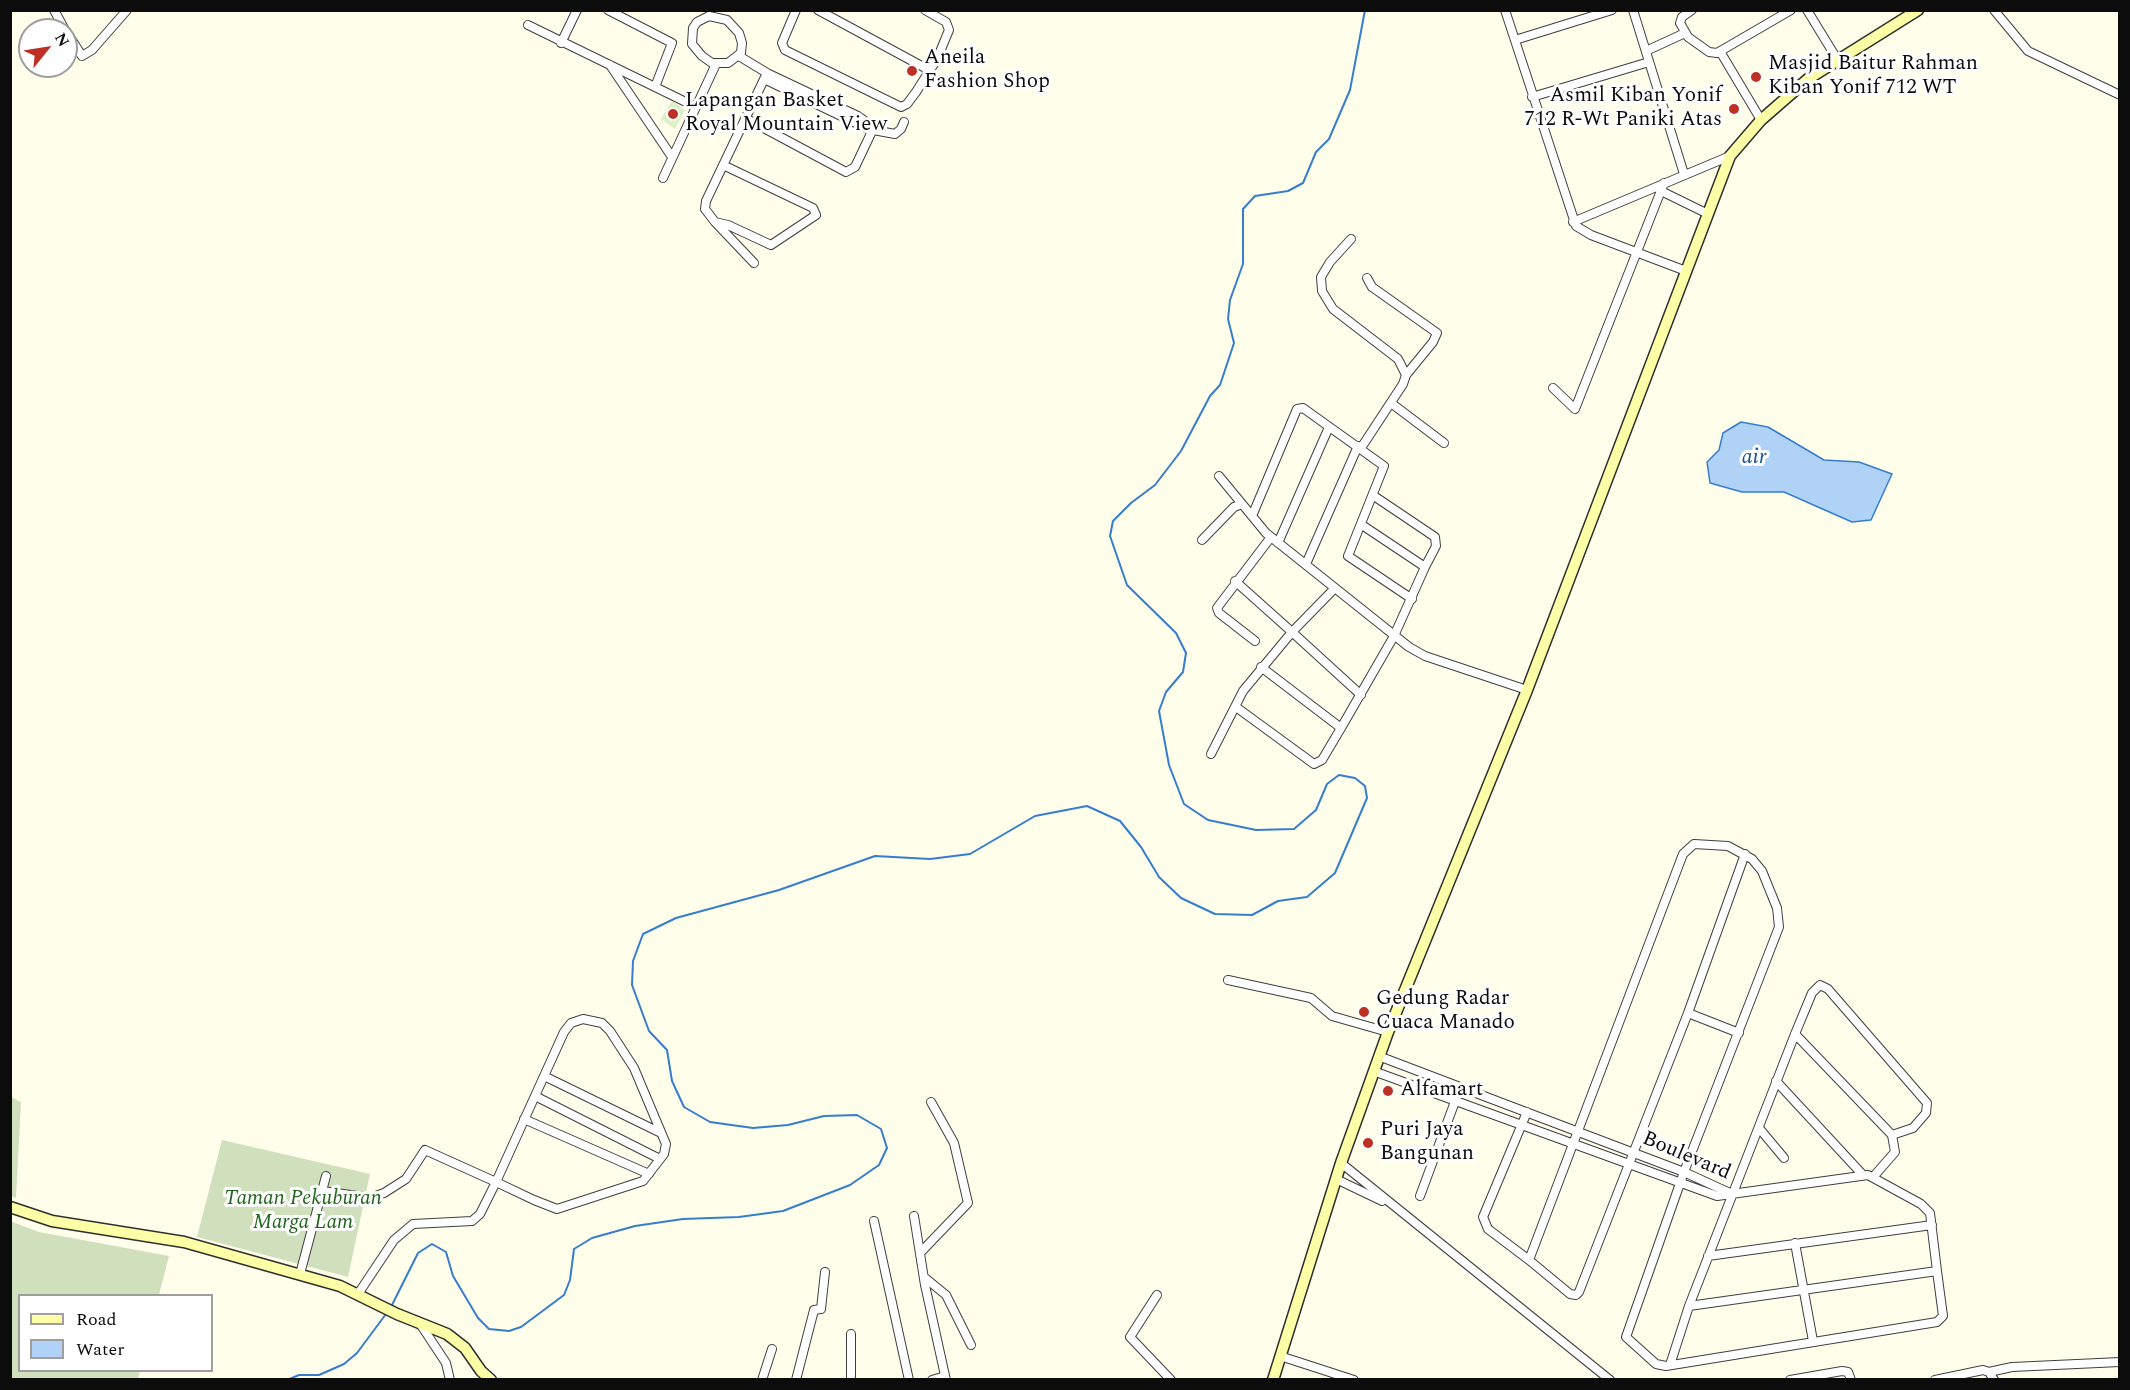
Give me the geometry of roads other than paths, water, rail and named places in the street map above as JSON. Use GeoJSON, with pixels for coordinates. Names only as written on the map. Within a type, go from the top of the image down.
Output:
{"type":"FeatureCollection","features":[{"type":"Feature","properties":{"kind":"street"},"geometry":{"type":"LineString","coordinates":[[113,10],[118,20]]}},
{"type":"Feature","properties":{"kind":"street"},"geometry":{"type":"LineString","coordinates":[[78,50],[82,56],[92,50],[127,10]]}},
{"type":"Feature","properties":{"kind":"street"},"geometry":{"type":"LineString","coordinates":[[561,43],[577,10]]}},
{"type":"Feature","properties":{"kind":"street"},"geometry":{"type":"LineString","coordinates":[[608,10],[672,43],[655,87]]}},
{"type":"Feature","properties":{"kind":"street"},"geometry":{"type":"LineString","coordinates":[[696,23],[709,16],[731,23],[742,38],[739,56],[729,63],[716,64],[702,56],[692,44],[691,33],[700,10]]}},
{"type":"Feature","properties":{"kind":"street"},"geometry":{"type":"LineString","coordinates":[[796,10],[782,43],[785,50],[897,106],[907,104],[929,70],[950,28],[946,22],[925,10]]}},
{"type":"Feature","properties":{"kind":"street"},"geometry":{"type":"LineString","coordinates":[[818,10],[929,70]]}},
{"type":"Feature","properties":{"kind":"street"},"geometry":{"type":"LineString","coordinates":[[1505,10],[1573,222],[1579,229],[1591,235],[1686,272]]}},
{"type":"Feature","properties":{"kind":"street"},"geometry":{"type":"LineString","coordinates":[[1515,40],[1612,10]]}},
{"type":"Feature","properties":{"kind":"street"},"geometry":{"type":"LineString","coordinates":[[1633,10],[1684,174]]}},
{"type":"Feature","properties":{"kind":"street"},"geometry":{"type":"LineString","coordinates":[[1692,10],[1683,17],[1680,23],[1685,33],[1705,50],[1721,52],[1791,10]]}},
{"type":"Feature","properties":{"kind":"street"},"geometry":{"type":"LineString","coordinates":[[1807,10],[1837,59]]}},
{"type":"Feature","properties":{"kind":"street"},"geometry":{"type":"LineString","coordinates":[[1273,1380],[1336,1179],[1376,1072],[1388,1032],[1527,690],[1730,156],[1761,120],[1808,79],[1918,10]]}},
{"type":"Feature","properties":{"kind":"street"},"geometry":{"type":"LineString","coordinates":[[1994,10],[2028,51],[2120,95]]}},
{"type":"Feature","properties":{"kind":"street"},"geometry":{"type":"LineString","coordinates":[[528,25],[696,107]]}},
{"type":"Feature","properties":{"kind":"street"},"geometry":{"type":"LineString","coordinates":[[1646,51],[1685,33]]}},
{"type":"Feature","properties":{"kind":"street"},"geometry":{"type":"LineString","coordinates":[[1721,52],[1761,120]]}},
{"type":"Feature","properties":{"kind":"street"},"geometry":{"type":"LineString","coordinates":[[739,56],[765,76],[875,129],[894,134],[901,129],[904,122]]}},
{"type":"Feature","properties":{"kind":"street"},"geometry":{"type":"LineString","coordinates":[[1532,97],[1649,62]]}},
{"type":"Feature","properties":{"kind":"street"},"geometry":{"type":"LineString","coordinates":[[663,178],[716,64]]}},
{"type":"Feature","properties":{"kind":"street"},"geometry":{"type":"LineString","coordinates":[[609,65],[672,157]]}},
{"type":"Feature","properties":{"kind":"street"},"geometry":{"type":"LineString","coordinates":[[754,264],[707,213],[705,206],[765,76]]}},
{"type":"Feature","properties":{"kind":"street"},"geometry":{"type":"LineString","coordinates":[[745,118],[846,172],[855,167],[875,129]]}},
{"type":"Feature","properties":{"kind":"street"},"geometry":{"type":"LineString","coordinates":[[1573,222],[1662,187],[1684,174],[1730,156]]}},
{"type":"Feature","properties":{"kind":"street"},"geometry":{"type":"LineString","coordinates":[[715,222],[728,225],[771,244],[812,218],[816,213],[813,208],[723,165]]}},
{"type":"Feature","properties":{"kind":"street"},"geometry":{"type":"LineString","coordinates":[[1662,187],[1708,214]]}},
{"type":"Feature","properties":{"kind":"street"},"geometry":{"type":"LineString","coordinates":[[1553,388],[1570,408],[1575,409],[1662,187]]}},
{"type":"Feature","properties":{"kind":"street"},"geometry":{"type":"LineString","coordinates":[[1351,239],[1330,262],[1321,278],[1322,291],[1333,309],[1398,359],[1406,375]]}},
{"type":"Feature","properties":{"kind":"street"},"geometry":{"type":"LineString","coordinates":[[1306,564],[1359,447],[1391,403],[1406,375],[1433,342],[1437,333],[1372,287],[1367,278]]}},
{"type":"Feature","properties":{"kind":"street"},"geometry":{"type":"LineString","coordinates":[[1391,403],[1444,443]]}},
{"type":"Feature","properties":{"kind":"street"},"geometry":{"type":"LineString","coordinates":[[1252,516],[1297,410],[1304,408],[1384,466],[1349,557],[1412,599]]}},
{"type":"Feature","properties":{"kind":"street"},"geometry":{"type":"LineString","coordinates":[[1255,641],[1219,613],[1217,608],[1235,581],[1275,540],[1329,427]]}},
{"type":"Feature","properties":{"kind":"street"},"geometry":{"type":"LineString","coordinates":[[1219,476],[1275,540],[1394,636],[1425,656],[1527,690]]}},
{"type":"Feature","properties":{"kind":"street"},"geometry":{"type":"LineString","coordinates":[[1236,707],[1314,764],[1322,760],[1394,636],[1436,546],[1435,537],[1374,496]]}},
{"type":"Feature","properties":{"kind":"street"},"geometry":{"type":"LineString","coordinates":[[1202,540],[1233,507],[1242,504]]}},
{"type":"Feature","properties":{"kind":"street"},"geometry":{"type":"LineString","coordinates":[[1362,525],[1425,567]]}},
{"type":"Feature","properties":{"kind":"street"},"geometry":{"type":"LineString","coordinates":[[1235,581],[1361,695]]}},
{"type":"Feature","properties":{"kind":"street"},"geometry":{"type":"LineString","coordinates":[[1211,754],[1261,667],[1335,588]]}},
{"type":"Feature","properties":{"kind":"street"},"geometry":{"type":"LineString","coordinates":[[1261,667],[1341,728]]}},
{"type":"Feature","properties":{"kind":"street"},"geometry":{"type":"LineString","coordinates":[[1529,1260],[1685,850],[1694,844],[1719,844],[1745,854],[1758,864],[1767,880],[1780,922],[1767,962],[1684,1172],[1626,1333],[1630,1342],[1656,1364],[1670,1365],[1942,1319],[1932,1225],[1927,1209],[1874,1176],[1862,1174],[1733,1194]]}},
{"type":"Feature","properties":{"kind":"street"},"geometry":{"type":"LineString","coordinates":[[1527,1112],[1482,1217],[1488,1228],[1570,1294],[1577,1294],[1688,1013],[1745,854]]}},
{"type":"Feature","properties":{"kind":"street"},"geometry":{"type":"LineString","coordinates":[[1228,980],[1311,998],[1332,1016],[1388,1032]]}},
{"type":"Feature","properties":{"kind":"street"},"geometry":{"type":"LineString","coordinates":[[1670,1365],[1689,1306],[1776,1081],[1815,988],[1820,985],[1825,987],[1927,1103],[1926,1113],[1913,1128],[1892,1135]]}},
{"type":"Feature","properties":{"kind":"street"},"geometry":{"type":"LineString","coordinates":[[1688,1013],[1739,1033]]}},
{"type":"Feature","properties":{"kind":"street"},"geometry":{"type":"LineString","coordinates":[[323,1191],[370,1198],[384,1193],[406,1179],[425,1150],[496,1182],[557,1209],[643,1181],[660,1159],[666,1144],[634,1068],[602,1023],[583,1019],[571,1023],[544,1076],[496,1182],[480,1214],[472,1221],[413,1224],[394,1240],[358,1294]]}},
{"type":"Feature","properties":{"kind":"street"},"geometry":{"type":"LineString","coordinates":[[1795,1034],[1892,1135],[1895,1152],[1874,1176]]}},
{"type":"Feature","properties":{"kind":"street","name":"Boulevard"},"geometry":{"type":"LineString","coordinates":[[1381,1057],[1579,1131],[1684,1172],[1733,1194]]}},
{"type":"Feature","properties":{"kind":"street","name":"Boulevard"},"geometry":{"type":"LineString","coordinates":[[1376,1072],[1717,1197],[1733,1194]]}},
{"type":"Feature","properties":{"kind":"street"},"geometry":{"type":"LineString","coordinates":[[544,1076],[661,1133]]}},
{"type":"Feature","properties":{"kind":"street"},"geometry":{"type":"LineString","coordinates":[[1776,1081],[1862,1174]]}},
{"type":"Feature","properties":{"kind":"street"},"geometry":{"type":"LineString","coordinates":[[1420,1196],[1460,1088]]}},
{"type":"Feature","properties":{"kind":"street"},"geometry":{"type":"LineString","coordinates":[[535,1096],[660,1159]]}},
{"type":"Feature","properties":{"kind":"street"},"geometry":{"type":"LineString","coordinates":[[920,1253],[968,1203],[954,1143],[931,1101]]}},
{"type":"Feature","properties":{"kind":"street"},"geometry":{"type":"LineString","coordinates":[[524,1119],[649,1174]]}},
{"type":"Feature","properties":{"kind":"street"},"geometry":{"type":"LineString","coordinates":[[1759,1128],[1784,1158]]}},
{"type":"Feature","properties":{"kind":"street"},"geometry":{"type":"LineString","coordinates":[[1341,1164],[1610,1380]]}},
{"type":"Feature","properties":{"kind":"street"},"geometry":{"type":"LineString","coordinates":[[300,1274],[326,1176]]}},
{"type":"Feature","properties":{"kind":"street"},"geometry":{"type":"LineString","coordinates":[[1336,1179],[1394,1206]]}},
{"type":"Feature","properties":{"kind":"street"},"geometry":{"type":"LineString","coordinates":[[10,1207],[52,1221],[184,1242],[300,1274],[358,1294],[394,1313],[447,1334],[458,1342],[491,1380]]}},
{"type":"Feature","properties":{"kind":"street"},"geometry":{"type":"LineString","coordinates":[[914,1216],[924,1277],[946,1378],[932,1380]]}},
{"type":"Feature","properties":{"kind":"street"},"geometry":{"type":"LineString","coordinates":[[874,1221],[909,1380]]}},
{"type":"Feature","properties":{"kind":"street"},"geometry":{"type":"LineString","coordinates":[[1708,1256],[1932,1225]]}},
{"type":"Feature","properties":{"kind":"street"},"geometry":{"type":"LineString","coordinates":[[1795,1243],[1813,1341]]}},
{"type":"Feature","properties":{"kind":"street"},"geometry":{"type":"LineString","coordinates":[[1689,1306],[1937,1271]]}},
{"type":"Feature","properties":{"kind":"street"},"geometry":{"type":"LineString","coordinates":[[796,1380],[814,1310],[821,1310],[825,1272]]}},
{"type":"Feature","properties":{"kind":"street"},"geometry":{"type":"LineString","coordinates":[[924,1277],[946,1294],[971,1345]]}},
{"type":"Feature","properties":{"kind":"street"},"geometry":{"type":"LineString","coordinates":[[1157,1295],[1130,1337],[1171,1380]]}},
{"type":"Feature","properties":{"kind":"street"},"geometry":{"type":"LineString","coordinates":[[419,1322],[446,1363],[450,1380]]}},
{"type":"Feature","properties":{"kind":"street"},"geometry":{"type":"LineString","coordinates":[[850,1334],[851,1380]]}},
{"type":"Feature","properties":{"kind":"street"},"geometry":{"type":"LineString","coordinates":[[762,1380],[772,1349]]}},
{"type":"Feature","properties":{"kind":"street"},"geometry":{"type":"LineString","coordinates":[[1280,1356],[1354,1380]]}},
{"type":"Feature","properties":{"kind":"street"},"geometry":{"type":"LineString","coordinates":[[1941,1379],[1983,1370],[1992,1376],[2013,1366],[2120,1362]]}},
{"type":"Feature","properties":{"kind":"street"},"geometry":{"type":"LineString","coordinates":[[1790,1380],[1842,1371],[1848,1372],[1851,1380]]}},
{"type":"Feature","properties":{"kind":"water","name":"air"},"geometry":{"type":"Polygon","coordinates":[[[1741,422],[1768,427],[1824,460],[1859,462],[1892,474],[1871,520],[1852,522],[1784,492],[1742,492],[1710,483],[1707,462],[1719,450],[1723,433],[1741,422]]]}},
{"type":"Feature","properties":{"kind":"waterway"},"geometry":{"type":"LineString","coordinates":[[391,1307],[418,1253],[432,1244],[446,1252],[453,1276],[478,1318],[489,1329],[509,1331],[521,1327],[564,1295],[570,1280],[574,1249],[592,1238],[635,1226],[683,1219],[739,1217],[783,1211],[850,1185],[879,1165],[887,1148],[881,1129],[857,1115],[824,1116],[788,1125],[753,1128],[710,1122],[684,1107],[672,1081],[667,1050],[649,1031],[632,985],[633,961],[643,934],[676,918],[779,890],[875,856],[930,859],[970,854],[1035,816],[1087,806],[1120,821],[1141,847],[1159,877],[1181,898],[1215,914],[1252,915],[1278,901],[1307,897],[1335,873],[1367,798],[1365,786],[1355,778],[1339,775],[1327,784],[1316,810],[1294,829],[1256,830],[1208,820],[1184,804],[1169,765],[1159,711],[1166,692],[1183,672],[1186,653],[1176,633],[1127,585],[1110,536],[1113,521],[1131,503],[1155,485],[1181,451],[1210,396],[1220,385],[1234,343],[1228,319],[1230,300],[1243,264],[1243,209],[1255,196],[1288,191],[1303,183],[1316,152],[1329,139],[1350,90],[1365,10]]}},
{"type":"Feature","properties":{"kind":"waterway"},"geometry":{"type":"LineString","coordinates":[[287,1380],[299,1375],[319,1375],[344,1364],[357,1353],[386,1314]]}},
{"type":"Feature","properties":{"kind":"place","name":"Aneila Fashion Shop"},"geometry":{"type":"Point","coordinates":[912,71]}},
{"type":"Feature","properties":{"kind":"place","name":"Masjid Baitur Rahman Kiban Yonif 712 WT"},"geometry":{"type":"Point","coordinates":[1756,77]}},
{"type":"Feature","properties":{"kind":"place","name":"Asmil Kiban Yonif 712 R-Wt Paniki Atas"},"geometry":{"type":"Point","coordinates":[1734,109]}},
{"type":"Feature","properties":{"kind":"place","name":"Lapangan Basket Royal Mountain View"},"geometry":{"type":"Point","coordinates":[673,114]}},
{"type":"Feature","properties":{"kind":"place","name":"Gedung Radar Cuaca Manado"},"geometry":{"type":"Point","coordinates":[1364,1012]}},
{"type":"Feature","properties":{"kind":"place","name":"Alfamart"},"geometry":{"type":"Point","coordinates":[1388,1091]}},
{"type":"Feature","properties":{"kind":"place","name":"Puri Jaya Bangunan"},"geometry":{"type":"Point","coordinates":[1368,1143]}},
{"type":"Feature","properties":{"kind":"park label","name":"Taman Pekuburan Marga Lam"},"geometry":{"type":"Point","coordinates":[303,1212]}}]}
